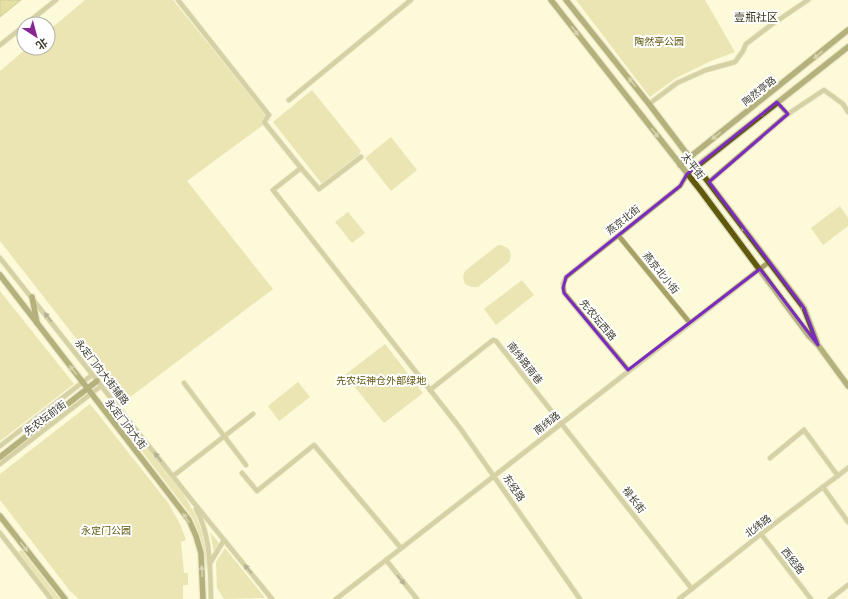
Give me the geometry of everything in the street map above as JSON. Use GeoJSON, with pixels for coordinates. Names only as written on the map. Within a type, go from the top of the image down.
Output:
{"type":"FeatureCollection","features":[{"type":"Feature","properties":{"kind":"main road","name":"太平街"},"geometry":{"type":"LineString","coordinates":[[551,0],[687,174],[848,386]]}},
{"type":"Feature","properties":{"kind":"main road","name":"太平街"},"geometry":{"type":"LineString","coordinates":[[566,0],[697,166],[804,308],[818,345]]}},
{"type":"Feature","properties":{"kind":"main road","name":"陶然亭路"},"geometry":{"type":"LineString","coordinates":[[680,165],[848,30]]}},
{"type":"Feature","properties":{"kind":"main road","name":"陶然亭路"},"geometry":{"type":"LineString","coordinates":[[687,174],[848,47]]}},
{"type":"Feature","properties":{"kind":"main road","name":"永定门内大街"},"geometry":{"type":"LineString","coordinates":[[0,275],[189,520],[201,553],[203,599]]}},
{"type":"Feature","properties":{"kind":"main road"},"geometry":{"type":"LineString","coordinates":[[32,297],[38,325]]}},
{"type":"Feature","properties":{"kind":"main road","name":"先农坛前街"},"geometry":{"type":"LineString","coordinates":[[0,457],[97,380]]}},
{"type":"Feature","properties":{"kind":"main road","name":"先农坛前街"},"geometry":{"type":"LineString","coordinates":[[0,452],[87,388]]}},
{"type":"Feature","properties":{"kind":"main road"},"geometry":{"type":"LineString","coordinates":[[0,516],[65,599]]}},
{"type":"Feature","properties":{"kind":"street"},"geometry":{"type":"LineString","coordinates":[[36,16],[56,0]]}},
{"type":"Feature","properties":{"kind":"street"},"geometry":{"type":"LineString","coordinates":[[178,0],[269,115],[264,122],[319,189],[361,157]]}},
{"type":"Feature","properties":{"kind":"street"},"geometry":{"type":"LineString","coordinates":[[289,100],[411,0]]}},
{"type":"Feature","properties":{"kind":"street"},"geometry":{"type":"LineString","coordinates":[[649,104],[677,83],[706,70],[735,62],[744,51],[746,44],[808,0]]}},
{"type":"Feature","properties":{"kind":"street"},"geometry":{"type":"LineString","coordinates":[[0,45],[16,32]]}},
{"type":"Feature","properties":{"kind":"street"},"geometry":{"type":"LineString","coordinates":[[709,182],[788,114],[824,90],[843,104],[848,112]]}},
{"type":"Feature","properties":{"kind":"street"},"geometry":{"type":"LineString","coordinates":[[843,104],[848,100]]}},
{"type":"Feature","properties":{"kind":"street"},"geometry":{"type":"LineString","coordinates":[[777,102],[788,114]]}},
{"type":"Feature","properties":{"kind":"street","name":"东经路"},"geometry":{"type":"LineString","coordinates":[[301,168],[273,190],[460,428],[580,599]]}},
{"type":"Feature","properties":{"kind":"street","name":"燕京北街"},"geometry":{"type":"LineString","coordinates":[[566,277],[680,186],[687,174]]}},
{"type":"Feature","properties":{"kind":"street","name":"燕京北小街"},"geometry":{"type":"LineString","coordinates":[[618,235],[690,323]]}},
{"type":"Feature","properties":{"kind":"street","name":"永定门内大街辅路"},"geometry":{"type":"LineString","coordinates":[[0,258],[190,498]]}},
{"type":"Feature","properties":{"kind":"street","name":"南纬路"},"geometry":{"type":"LineString","coordinates":[[336,599],[628,370],[769,262]]}},
{"type":"Feature","properties":{"kind":"street","name":"先农坛西路"},"geometry":{"type":"LineString","coordinates":[[566,277],[563,284],[564,293],[628,370]]}},
{"type":"Feature","properties":{"kind":"street","name":"南纬路南巷"},"geometry":{"type":"LineString","coordinates":[[430,390],[493,340],[496,341],[561,424]]}},
{"type":"Feature","properties":{"kind":"street","name":"先农坛前街"},"geometry":{"type":"LineString","coordinates":[[0,464],[97,380]]}},
{"type":"Feature","properties":{"kind":"street"},"geometry":{"type":"LineString","coordinates":[[184,383],[246,465]]}},
{"type":"Feature","properties":{"kind":"street","name":"先农坛前街"},"geometry":{"type":"LineString","coordinates":[[0,446],[87,388]]}},
{"type":"Feature","properties":{"kind":"street"},"geometry":{"type":"LineString","coordinates":[[173,476],[253,414]]}},
{"type":"Feature","properties":{"kind":"street","name":"禄长街"},"geometry":{"type":"LineString","coordinates":[[561,424],[692,589]]}},
{"type":"Feature","properties":{"kind":"street"},"geometry":{"type":"LineString","coordinates":[[770,458],[804,430],[838,476]]}},
{"type":"Feature","properties":{"kind":"street"},"geometry":{"type":"LineString","coordinates":[[242,473],[257,491],[314,445],[401,548]]}},
{"type":"Feature","properties":{"kind":"street","name":"北纬路"},"geometry":{"type":"LineString","coordinates":[[679,599],[848,468]]}},
{"type":"Feature","properties":{"kind":"street"},"geometry":{"type":"LineString","coordinates":[[823,488],[848,522]]}},
{"type":"Feature","properties":{"kind":"street"},"geometry":{"type":"LineString","coordinates":[[190,498],[272,599]]}},
{"type":"Feature","properties":{"kind":"street"},"geometry":{"type":"LineString","coordinates":[[190,498],[200,516],[205,530],[210,563],[211,599]]}},
{"type":"Feature","properties":{"kind":"street"},"geometry":{"type":"LineString","coordinates":[[0,533],[51,599]]}},
{"type":"Feature","properties":{"kind":"street","name":"西经路"},"geometry":{"type":"LineString","coordinates":[[761,534],[811,599]]}},
{"type":"Feature","properties":{"kind":"street"},"geometry":{"type":"LineString","coordinates":[[210,563],[224,540]]}},
{"type":"Feature","properties":{"kind":"street"},"geometry":{"type":"LineString","coordinates":[[386,560],[416,599]]}},
{"type":"Feature","properties":{"kind":"street"},"geometry":{"type":"LineString","coordinates":[[830,599],[848,585]]}},
{"type":"Feature","properties":{"kind":"highlighted area"},"geometry":{"type":"Polygon","coordinates":[[[777,102],[788,114],[709,182],[804,308],[818,345],[760,269],[628,370],[564,293],[563,288],[566,277],[680,186],[687,174],[777,102]]]}},
{"type":"Feature","properties":{"kind":"green space"},"geometry":{"type":"Polygon","coordinates":[[[85,0],[173,0],[270,120],[187,181],[273,289],[125,401],[0,241],[0,71],[18,56],[56,56],[56,24],[85,0]]]}},
{"type":"Feature","properties":{"kind":"green space","name":"陶然亭公园"},"geometry":{"type":"Polygon","coordinates":[[[576,0],[705,0],[735,52],[711,61],[676,78],[650,97],[576,0]]]}},
{"type":"Feature","properties":{"kind":"green space"},"geometry":{"type":"Polygon","coordinates":[[[312,90],[361,151],[358,156],[323,185],[273,122],[312,90]]]}},
{"type":"Feature","properties":{"kind":"green space"},"geometry":{"type":"Polygon","coordinates":[[[391,137],[417,170],[391,191],[365,158],[391,137]]]}},
{"type":"Feature","properties":{"kind":"green space"},"geometry":{"type":"Polygon","coordinates":[[[840,206],[848,218],[848,226],[823,245],[811,228],[840,206]]]}},
{"type":"Feature","properties":{"kind":"green space"},"geometry":{"type":"Polygon","coordinates":[[[348,212],[365,233],[352,243],[335,222],[348,212]]]}},
{"type":"Feature","properties":{"kind":"green space"},"geometry":{"type":"Polygon","coordinates":[[[500,245],[506,247],[510,251],[511,256],[509,262],[478,287],[471,287],[465,284],[463,277],[465,271],[500,245]]]}},
{"type":"Feature","properties":{"kind":"green space"},"geometry":{"type":"Polygon","coordinates":[[[522,280],[534,295],[496,325],[484,309],[522,280]]]}},
{"type":"Feature","properties":{"kind":"green space"},"geometry":{"type":"Polygon","coordinates":[[[0,291],[74,384],[0,441],[0,291]]]}},
{"type":"Feature","properties":{"kind":"green space","name":"先农坛神仓外部绿地"},"geometry":{"type":"Polygon","coordinates":[[[385,344],[423,393],[384,423],[345,375],[385,344]]]}},
{"type":"Feature","properties":{"kind":"green space"},"geometry":{"type":"Polygon","coordinates":[[[298,382],[310,397],[279,421],[268,406],[298,382]]]}},
{"type":"Feature","properties":{"kind":"green space","name":"永定门公园"},"geometry":{"type":"Polygon","coordinates":[[[90,404],[169,504],[180,524],[186,540],[181,542],[184,573],[188,573],[188,585],[183,585],[183,599],[79,599],[70,591],[0,500],[0,474],[90,404]]]}},
{"type":"Feature","properties":{"kind":"green space"},"geometry":{"type":"Polygon","coordinates":[[[140,438],[169,474],[195,514],[205,543],[207,553],[207,570],[203,547],[193,518],[135,442],[140,438]]]}},
{"type":"Feature","properties":{"kind":"green space"},"geometry":{"type":"Polygon","coordinates":[[[210,532],[219,543],[214,552],[210,532]]]}},
{"type":"Feature","properties":{"kind":"green space"},"geometry":{"type":"Polygon","coordinates":[[[225,548],[265,598],[224,599],[217,588],[216,562],[225,548]]]}},
{"type":"Feature","properties":{"kind":"green space"},"geometry":{"type":"Polygon","coordinates":[[[22,550],[60,599],[54,599],[18,552],[22,550]]]}},
{"type":"Feature","properties":{"kind":"shaded area"},"geometry":{"type":"Polygon","coordinates":[[[0,0],[21,0],[0,17],[0,0]]]}},
{"type":"Feature","properties":{"kind":"district","name":"壹瓶社区"},"geometry":{"type":"Point","coordinates":[756,17]}}]}
